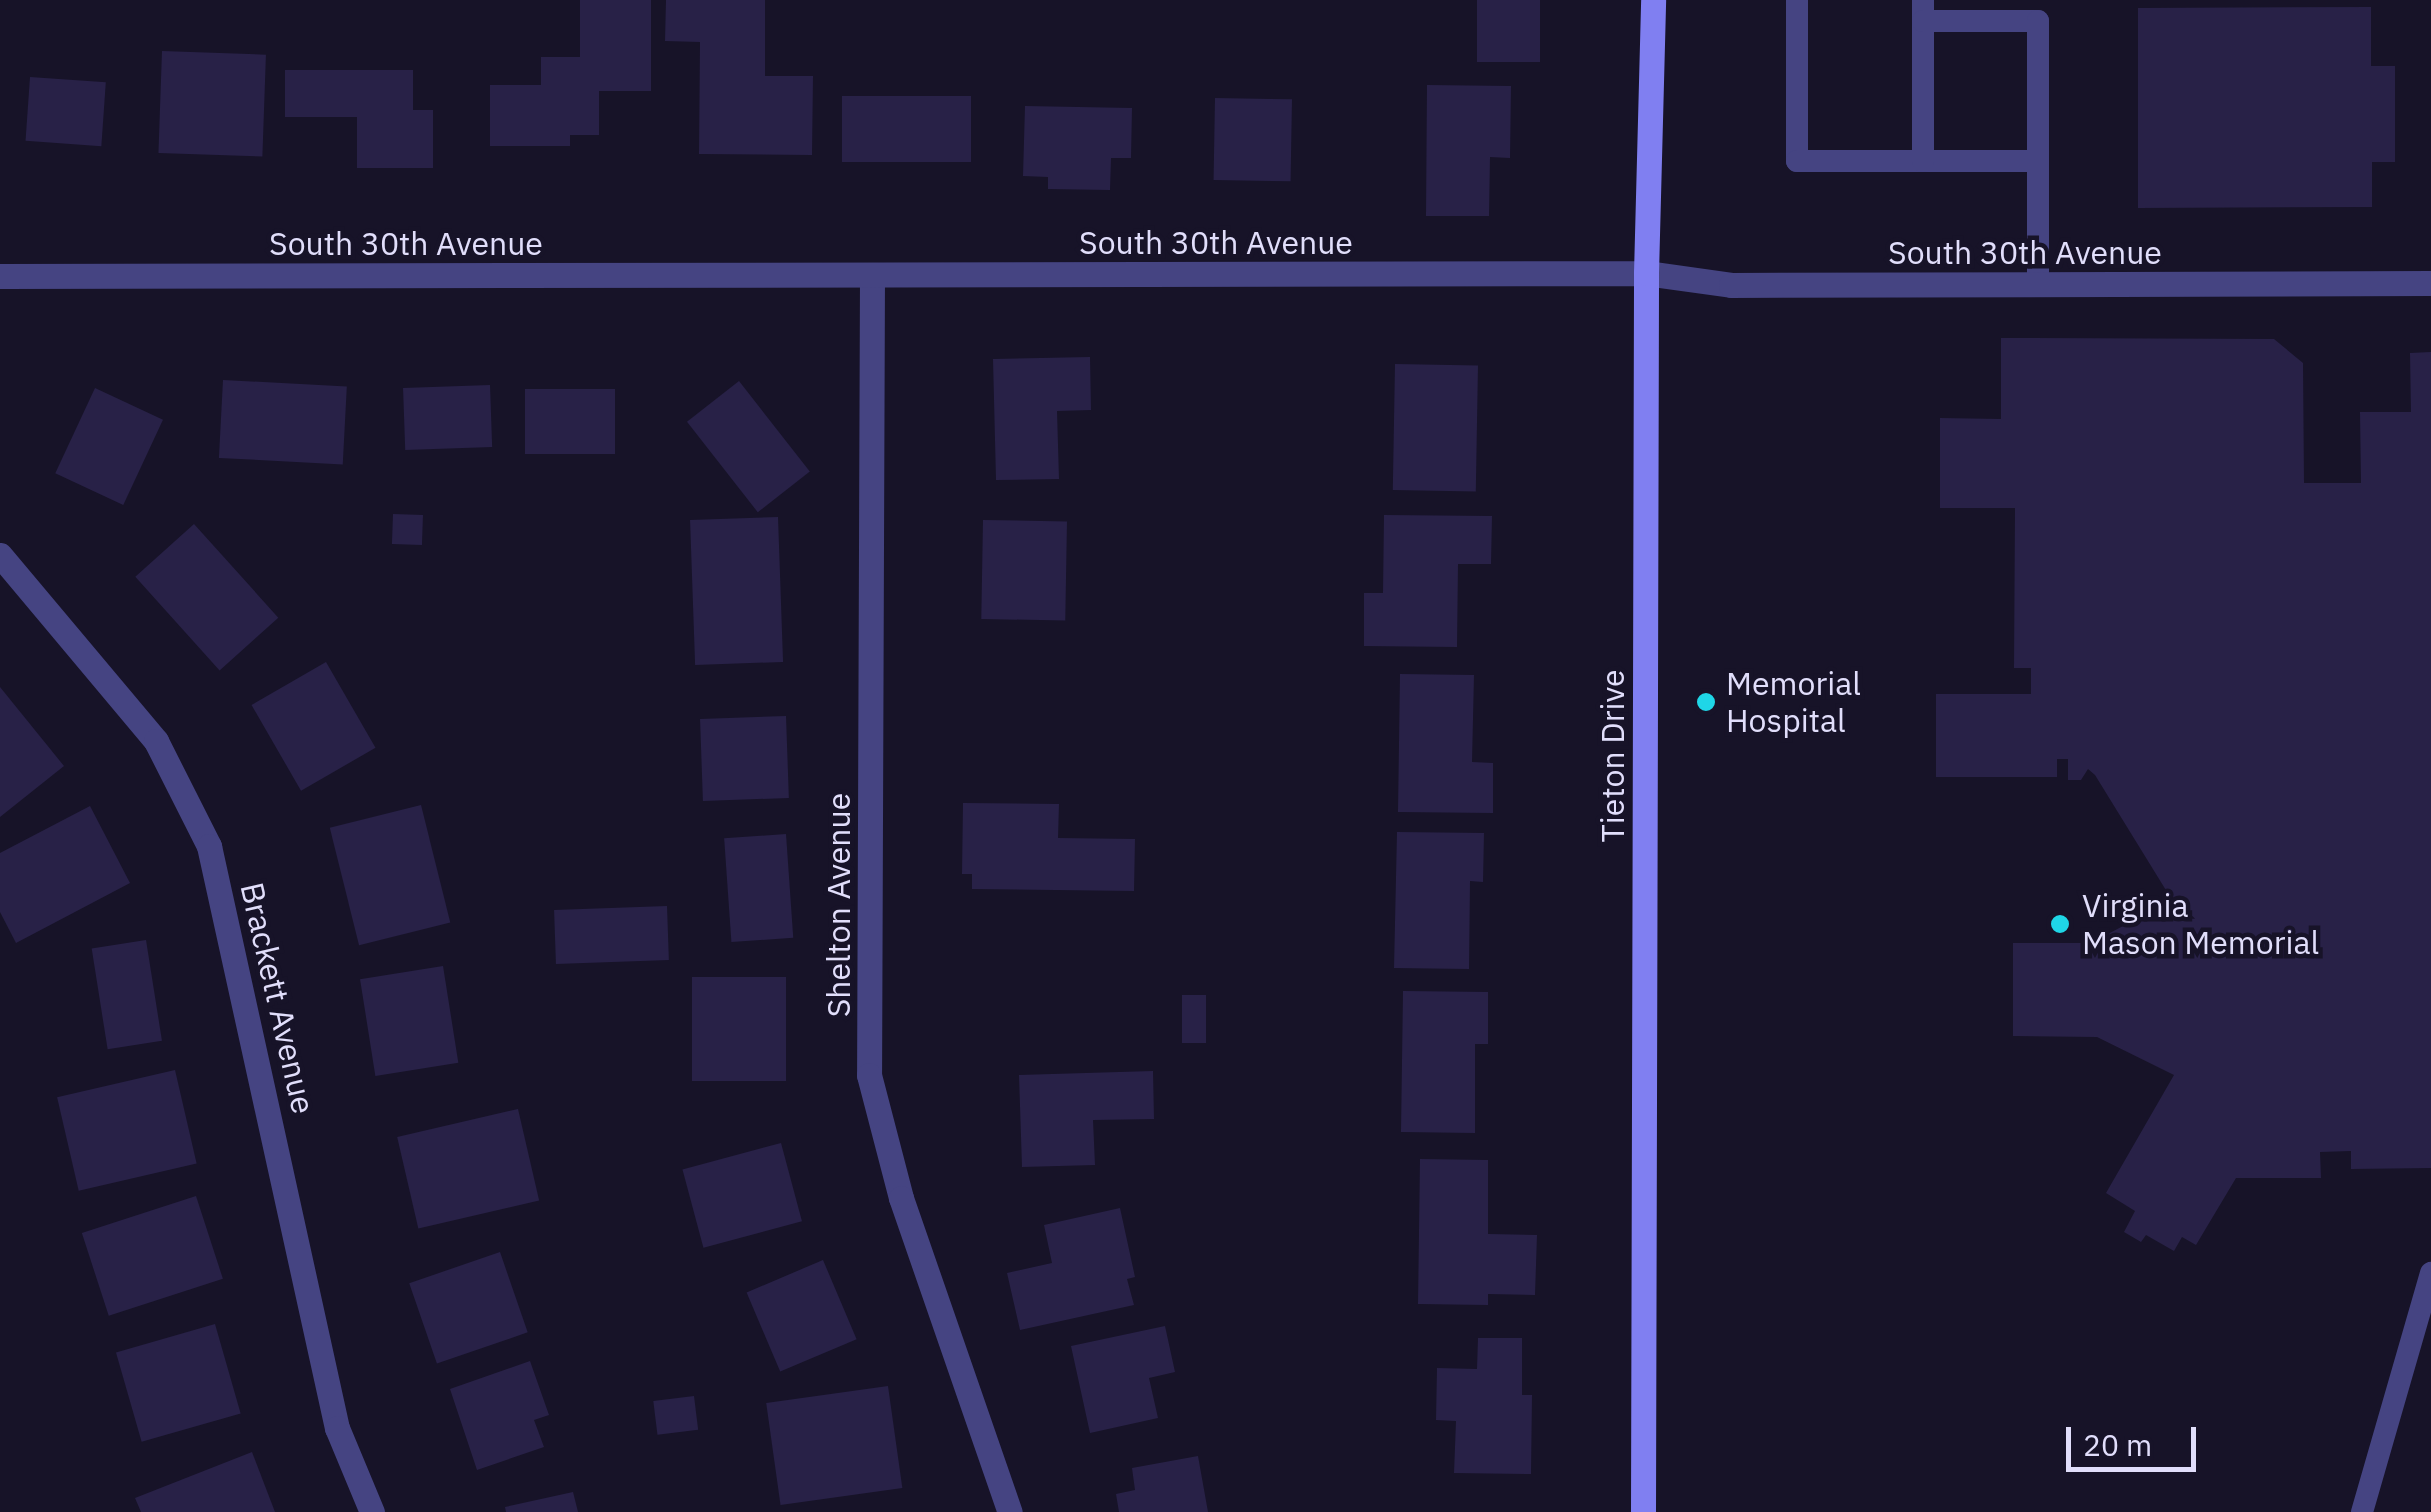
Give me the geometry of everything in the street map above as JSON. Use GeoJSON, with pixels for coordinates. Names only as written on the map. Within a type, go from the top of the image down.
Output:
{"type":"FeatureCollection","features":[{"type":"Feature","properties":{"kind":"main road","name":"Tieton Drive"},"geometry":{"type":"LineString","coordinates":[[1643,1512],[1646,274],[1653,0]]}},
{"type":"Feature","properties":{"kind":"street","name":"South 30th Avenue"},"geometry":{"type":"LineString","coordinates":[[0,276],[1646,274],[1731,285],[2431,284]]}},
{"type":"Feature","properties":{"kind":"street","name":"Shelton Avenue"},"geometry":{"type":"LineString","coordinates":[[872,275],[870,1075],[900,1198],[1010,1512]]}},
{"type":"Feature","properties":{"kind":"street","name":"Brackett Avenue"},"geometry":{"type":"LineString","coordinates":[[0,555],[156,741],[210,846],[337,1428],[372,1512]]}},
{"type":"Feature","properties":{"kind":"lane"},"geometry":{"type":"LineString","coordinates":[[1798,0],[1798,162],[2038,161]]}},
{"type":"Feature","properties":{"kind":"lane"},"geometry":{"type":"LineString","coordinates":[[1923,161],[1923,10],[2038,21],[2038,284]]}},
{"type":"Feature","properties":{"kind":"lane"},"geometry":{"type":"LineString","coordinates":[[2362,1512],[2431,1273]]}},
{"type":"Feature","properties":{"kind":"building"},"geometry":{"type":"Polygon","coordinates":[[[580,0],[651,0],[651,91],[599,91],[599,135],[570,135],[570,146],[490,146],[490,85],[541,85],[541,57],[580,57],[580,0]]]}},
{"type":"Feature","properties":{"kind":"building"},"geometry":{"type":"Polygon","coordinates":[[[666,0],[765,0],[765,76],[813,76],[812,155],[699,154],[700,42],[665,41],[666,0]]]}},
{"type":"Feature","properties":{"kind":"building"},"geometry":{"type":"Polygon","coordinates":[[[1477,0],[1540,0],[1540,62],[1477,62],[1477,0]]]}},
{"type":"Feature","properties":{"kind":"building"},"geometry":{"type":"Polygon","coordinates":[[[2371,7],[2371,66],[2395,66],[2395,162],[2372,162],[2372,207],[2138,208],[2138,8],[2371,7]]]}},
{"type":"Feature","properties":{"kind":"building"},"geometry":{"type":"Polygon","coordinates":[[[162,51],[266,55],[262,157],[158,153],[162,51]]]}},
{"type":"Feature","properties":{"kind":"building"},"geometry":{"type":"Polygon","coordinates":[[[285,70],[413,70],[413,110],[433,110],[433,168],[357,168],[357,117],[285,117],[285,70]]]}},
{"type":"Feature","properties":{"kind":"building"},"geometry":{"type":"Polygon","coordinates":[[[30,77],[106,82],[101,146],[26,141],[30,77]]]}},
{"type":"Feature","properties":{"kind":"building"},"geometry":{"type":"Polygon","coordinates":[[[1427,85],[1511,86],[1510,158],[1490,157],[1489,216],[1426,216],[1427,85]]]}},
{"type":"Feature","properties":{"kind":"building"},"geometry":{"type":"Polygon","coordinates":[[[842,96],[971,96],[971,162],[842,162],[842,96]]]}},
{"type":"Feature","properties":{"kind":"building"},"geometry":{"type":"Polygon","coordinates":[[[1215,98],[1292,99],[1291,181],[1214,180],[1215,98]]]}},
{"type":"Feature","properties":{"kind":"building"},"geometry":{"type":"Polygon","coordinates":[[[1025,106],[1132,108],[1131,158],[1111,158],[1110,190],[1048,189],[1048,177],[1023,176],[1025,106]]]}},
{"type":"Feature","properties":{"kind":"building"},"geometry":{"type":"Polygon","coordinates":[[[2001,338],[2274,339],[2303,363],[2304,483],[2361,483],[2360,412],[2411,412],[2410,353],[2431,352],[2431,1168],[2351,1169],[2351,1151],[2320,1152],[2321,1178],[2236,1178],[2196,1245],[2182,1237],[2174,1251],[2146,1235],[2141,1242],[2124,1232],[2135,1211],[2106,1193],[2174,1075],[2097,1037],[2013,1036],[2013,943],[2091,943],[2172,900],[2088,769],[2081,780],[2068,780],[2068,759],[2057,759],[2057,777],[1936,777],[1936,694],[2031,694],[2031,668],[2014,668],[2015,508],[1940,508],[1940,418],[2001,419],[2001,338]]]}},
{"type":"Feature","properties":{"kind":"building"},"geometry":{"type":"Polygon","coordinates":[[[1090,357],[1091,410],[1057,411],[1059,479],[996,480],[993,359],[1090,357]]]}},
{"type":"Feature","properties":{"kind":"building"},"geometry":{"type":"Polygon","coordinates":[[[1395,364],[1478,365],[1476,491],[1393,490],[1395,364]]]}},
{"type":"Feature","properties":{"kind":"building"},"geometry":{"type":"Polygon","coordinates":[[[223,380],[347,386],[343,464],[219,458],[223,380]]]}},
{"type":"Feature","properties":{"kind":"building"},"geometry":{"type":"Polygon","coordinates":[[[739,381],[810,472],[758,512],[687,422],[739,381]]]}},
{"type":"Feature","properties":{"kind":"building"},"geometry":{"type":"Polygon","coordinates":[[[490,385],[492,447],[405,450],[403,388],[490,385]]]}},
{"type":"Feature","properties":{"kind":"building"},"geometry":{"type":"Polygon","coordinates":[[[95,388],[163,420],[123,505],[55,473],[95,388]]]}},
{"type":"Feature","properties":{"kind":"building"},"geometry":{"type":"Polygon","coordinates":[[[525,389],[615,389],[615,454],[525,454],[525,389]]]}},
{"type":"Feature","properties":{"kind":"building"},"geometry":{"type":"Polygon","coordinates":[[[393,514],[423,515],[422,545],[392,544],[393,514]]]}},
{"type":"Feature","properties":{"kind":"building"},"geometry":{"type":"Polygon","coordinates":[[[1384,515],[1492,516],[1491,564],[1458,564],[1457,647],[1364,646],[1364,593],[1383,593],[1384,515]]]}},
{"type":"Feature","properties":{"kind":"building"},"geometry":{"type":"Polygon","coordinates":[[[778,517],[783,662],[695,665],[690,520],[778,517]]]}},
{"type":"Feature","properties":{"kind":"building"},"geometry":{"type":"Polygon","coordinates":[[[983,520],[1067,521],[1065,620],[981,619],[983,520]]]}},
{"type":"Feature","properties":{"kind":"building"},"geometry":{"type":"Polygon","coordinates":[[[194,524],[278,618],[220,670],[135,577],[194,524]]]}},
{"type":"Feature","properties":{"kind":"building"},"geometry":{"type":"Polygon","coordinates":[[[326,662],[376,748],[301,791],[252,705],[326,662]]]}},
{"type":"Feature","properties":{"kind":"building"},"geometry":{"type":"Polygon","coordinates":[[[1400,674],[1474,675],[1472,762],[1493,763],[1493,813],[1398,812],[1400,674]]]}},
{"type":"Feature","properties":{"kind":"building"},"geometry":{"type":"Polygon","coordinates":[[[0,687],[64,766],[0,817],[0,687]]]}},
{"type":"Feature","properties":{"kind":"building"},"geometry":{"type":"Polygon","coordinates":[[[786,716],[789,798],[703,801],[700,719],[786,716]]]}},
{"type":"Feature","properties":{"kind":"building"},"geometry":{"type":"Polygon","coordinates":[[[963,803],[1059,804],[1058,838],[1135,839],[1134,891],[972,889],[972,874],[962,874],[963,803]]]}},
{"type":"Feature","properties":{"kind":"building"},"geometry":{"type":"Polygon","coordinates":[[[421,805],[450,922],[359,945],[330,828],[421,805]]]}},
{"type":"Feature","properties":{"kind":"building"},"geometry":{"type":"Polygon","coordinates":[[[90,806],[130,883],[16,943],[0,912],[0,853],[90,806]]]}},
{"type":"Feature","properties":{"kind":"building"},"geometry":{"type":"Polygon","coordinates":[[[1397,832],[1484,833],[1483,882],[1470,881],[1469,969],[1394,968],[1397,832]]]}},
{"type":"Feature","properties":{"kind":"building"},"geometry":{"type":"Polygon","coordinates":[[[786,834],[793,938],[731,942],[724,838],[786,834]]]}},
{"type":"Feature","properties":{"kind":"building"},"geometry":{"type":"Polygon","coordinates":[[[667,906],[669,960],[556,964],[554,910],[667,906]]]}},
{"type":"Feature","properties":{"kind":"building"},"geometry":{"type":"Polygon","coordinates":[[[146,940],[162,1041],[108,1049],[92,949],[146,940]]]}},
{"type":"Feature","properties":{"kind":"building"},"geometry":{"type":"Polygon","coordinates":[[[443,966],[458,1063],[375,1076],[360,979],[443,966]]]}},
{"type":"Feature","properties":{"kind":"building"},"geometry":{"type":"Polygon","coordinates":[[[692,977],[786,977],[786,1081],[692,1081],[692,977]]]}},
{"type":"Feature","properties":{"kind":"building"},"geometry":{"type":"Polygon","coordinates":[[[1403,991],[1488,992],[1488,1044],[1475,1044],[1475,1133],[1401,1132],[1403,991]]]}},
{"type":"Feature","properties":{"kind":"building"},"geometry":{"type":"Polygon","coordinates":[[[1182,995],[1206,995],[1206,1043],[1182,1043],[1182,995]]]}},
{"type":"Feature","properties":{"kind":"building"},"geometry":{"type":"Polygon","coordinates":[[[175,1070],[197,1164],[79,1191],[57,1097],[175,1070]]]}},
{"type":"Feature","properties":{"kind":"building"},"geometry":{"type":"Polygon","coordinates":[[[1153,1071],[1154,1119],[1093,1120],[1095,1165],[1022,1167],[1019,1075],[1153,1071]]]}},
{"type":"Feature","properties":{"kind":"building"},"geometry":{"type":"Polygon","coordinates":[[[518,1109],[539,1201],[418,1228],[397,1137],[518,1109]]]}},
{"type":"Feature","properties":{"kind":"building"},"geometry":{"type":"Polygon","coordinates":[[[781,1143],[802,1221],[703,1248],[682,1169],[781,1143]]]}},
{"type":"Feature","properties":{"kind":"building"},"geometry":{"type":"Polygon","coordinates":[[[1420,1159],[1488,1160],[1488,1234],[1537,1235],[1535,1295],[1488,1294],[1488,1305],[1418,1304],[1420,1159]]]}},
{"type":"Feature","properties":{"kind":"building"},"geometry":{"type":"Polygon","coordinates":[[[196,1196],[223,1279],[109,1316],[82,1233],[196,1196]]]}},
{"type":"Feature","properties":{"kind":"building"},"geometry":{"type":"Polygon","coordinates":[[[1120,1208],[1135,1277],[1127,1279],[1134,1305],[1020,1330],[1007,1273],[1052,1263],[1044,1225],[1120,1208]]]}},
{"type":"Feature","properties":{"kind":"building"},"geometry":{"type":"Polygon","coordinates":[[[500,1252],[528,1332],[437,1364],[409,1283],[500,1252]]]}},
{"type":"Feature","properties":{"kind":"building"},"geometry":{"type":"Polygon","coordinates":[[[823,1260],[857,1339],[780,1372],[747,1292],[823,1260]]]}},
{"type":"Feature","properties":{"kind":"building"},"geometry":{"type":"Polygon","coordinates":[[[215,1324],[241,1413],[142,1442],[116,1352],[215,1324]]]}},
{"type":"Feature","properties":{"kind":"building"},"geometry":{"type":"Polygon","coordinates":[[[1165,1326],[1175,1372],[1149,1378],[1158,1418],[1090,1433],[1071,1346],[1165,1326]]]}},
{"type":"Feature","properties":{"kind":"building"},"geometry":{"type":"Polygon","coordinates":[[[1478,1338],[1522,1338],[1522,1395],[1532,1395],[1531,1474],[1454,1473],[1456,1421],[1436,1420],[1437,1368],[1477,1369],[1478,1338]]]}},
{"type":"Feature","properties":{"kind":"building"},"geometry":{"type":"Polygon","coordinates":[[[530,1361],[549,1415],[534,1420],[544,1447],[477,1470],[450,1389],[530,1361]]]}},
{"type":"Feature","properties":{"kind":"building"},"geometry":{"type":"Polygon","coordinates":[[[888,1386],[902,1488],[781,1505],[766,1403],[888,1386]]]}},
{"type":"Feature","properties":{"kind":"building"},"geometry":{"type":"Polygon","coordinates":[[[694,1396],[698,1430],[657,1435],[653,1401],[694,1396]]]}},
{"type":"Feature","properties":{"kind":"building"},"geometry":{"type":"Polygon","coordinates":[[[252,1452],[275,1512],[141,1512],[135,1498],[252,1452]]]}},
{"type":"Feature","properties":{"kind":"building"},"geometry":{"type":"Polygon","coordinates":[[[1198,1456],[1208,1512],[1119,1512],[1116,1494],[1135,1490],[1132,1468],[1198,1456]]]}},
{"type":"Feature","properties":{"kind":"building"},"geometry":{"type":"Polygon","coordinates":[[[573,1492],[578,1512],[506,1512],[505,1507],[573,1492]]]}},
{"type":"Feature","properties":{"kind":"place","name":"Memorial Hospital"},"geometry":{"type":"Point","coordinates":[1706,702]}},
{"type":"Feature","properties":{"kind":"place","name":"Virginia Mason Memorial"},"geometry":{"type":"Point","coordinates":[2060,924]}}]}
